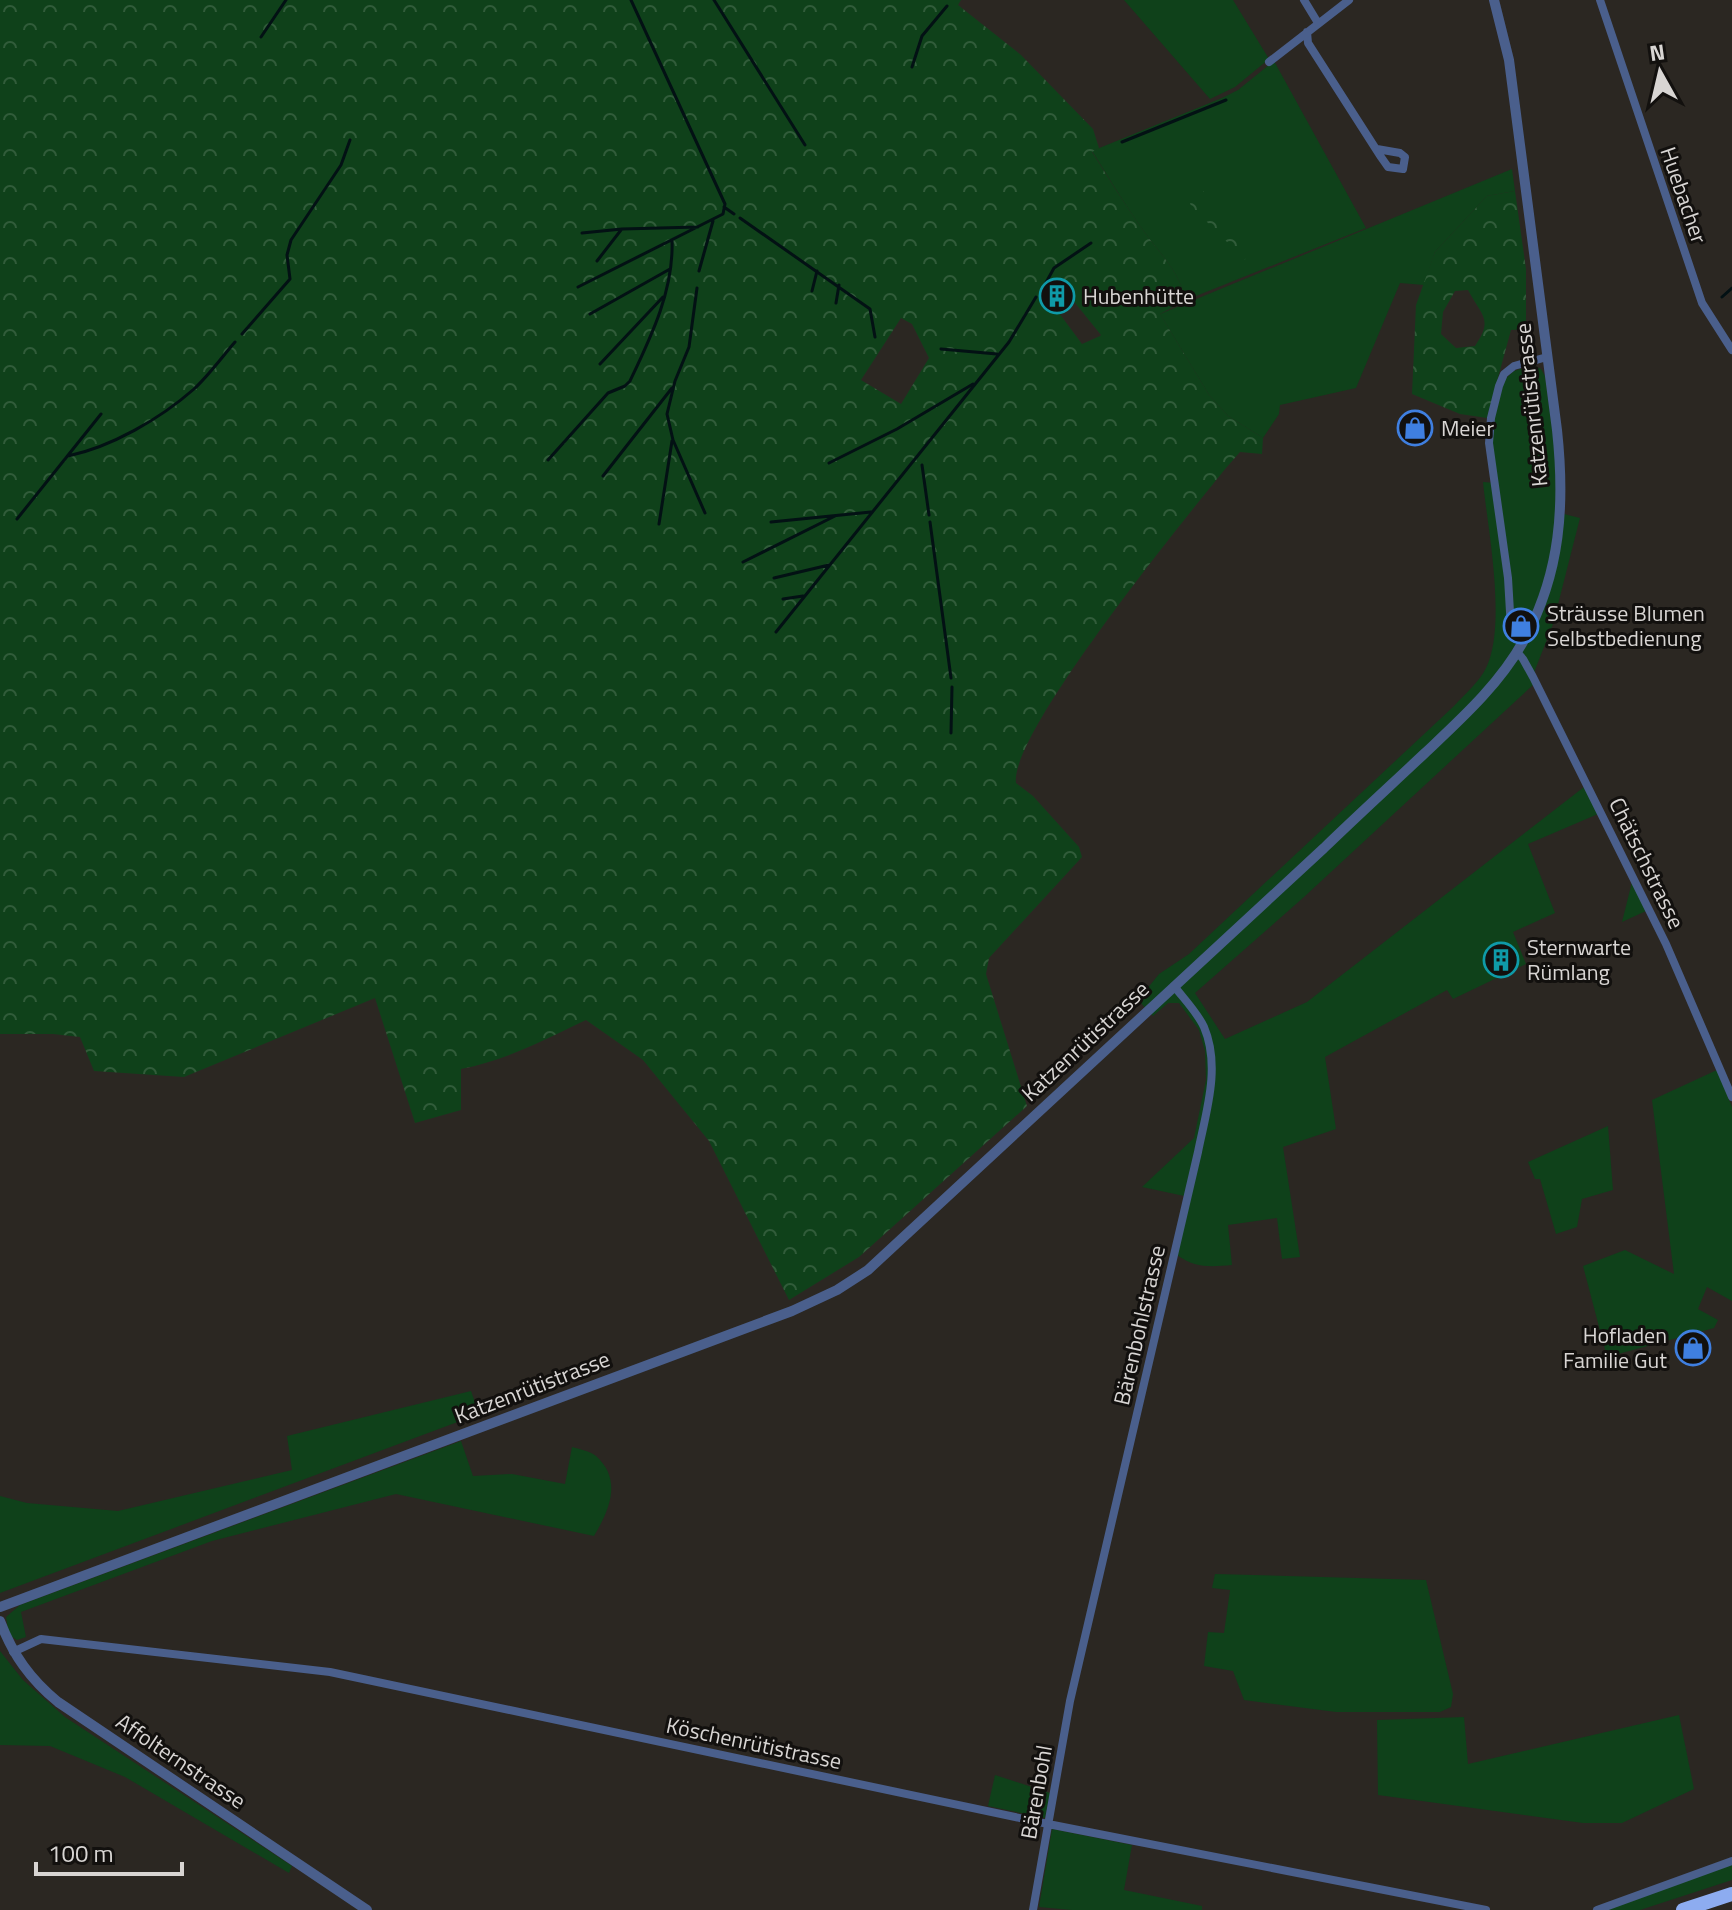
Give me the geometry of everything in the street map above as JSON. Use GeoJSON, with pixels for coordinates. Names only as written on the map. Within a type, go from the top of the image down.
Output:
{"type":"FeatureCollection","features":[{"type":"Feature","properties":{"kind":"highway"},"geometry":{"type":"LineString","coordinates":[[1683,1910],[1732,1894]]}},
{"type":"Feature","properties":{"kind":"street"},"geometry":{"type":"LineString","coordinates":[[1304,0],[1318,23]]}},
{"type":"Feature","properties":{"kind":"street"},"geometry":{"type":"LineString","coordinates":[[1269,62],[1349,0]]}},
{"type":"Feature","properties":{"kind":"street","name":"Katzenrütistrasse"},"geometry":{"type":"LineString","coordinates":[[0,1607],[792,1311],[837,1290],[868,1270],[1462,719],[1517,652],[1537,615],[1550,580],[1561,519],[1560,464],[1509,60],[1494,0]]}},
{"type":"Feature","properties":{"kind":"street","name":"Huebacher"},"geometry":{"type":"LineString","coordinates":[[1600,0],[1702,303],[1732,350]]}},
{"type":"Feature","properties":{"kind":"street"},"geometry":{"type":"LineString","coordinates":[[1307,32],[1308,43],[1377,149]]}},
{"type":"Feature","properties":{"kind":"street"},"geometry":{"type":"LineString","coordinates":[[1523,642],[1511,629],[1508,578],[1493,480],[1489,429],[1504,374],[1514,366],[1547,357]]}},
{"type":"Feature","properties":{"kind":"street","name":"Chätschstrasse"},"geometry":{"type":"LineString","coordinates":[[1517,652],[1528,668],[1666,944],[1732,1097]]}},
{"type":"Feature","properties":{"kind":"street","name":"Bärenbohlstrasse"},"geometry":{"type":"LineString","coordinates":[[1075,1680],[1198,1152],[1212,1074],[1204,1027],[1174,986]]}},
{"type":"Feature","properties":{"kind":"street","name":"Affolternstrasse"},"geometry":{"type":"LineString","coordinates":[[0,1621],[13,1652],[29,1675],[58,1702],[367,1910]]}},
{"type":"Feature","properties":{"kind":"street","name":"Köschenrütistrasse"},"geometry":{"type":"LineString","coordinates":[[13,1652],[41,1639],[330,1672],[1048,1824],[1486,1910]]}},
{"type":"Feature","properties":{"kind":"street","name":"Bärenbohl"},"geometry":{"type":"LineString","coordinates":[[1033,1910],[1075,1680]]}},
{"type":"Feature","properties":{"kind":"street"},"geometry":{"type":"LineString","coordinates":[[1597,1910],[1732,1861]]}},
{"type":"Feature","properties":{"kind":"green space"},"geometry":{"type":"Polygon","coordinates":[[[0,0],[961,0],[958,5],[1021,55],[1093,129],[1099,148],[1092,152],[1183,289],[1186,300],[1160,314],[1209,395],[1228,416],[1263,438],[1262,454],[1240,452],[1226,468],[1069,674],[1021,757],[1016,783],[1033,796],[1079,847],[1082,857],[989,958],[986,974],[1027,1106],[859,1257],[789,1300],[709,1141],[643,1060],[586,1020],[510,1055],[461,1069],[461,1110],[415,1123],[375,998],[184,1077],[94,1071],[80,1037],[0,1034],[0,0]],[[1059,283],[1045,294],[1082,344],[1100,336],[1101,335],[1059,283]],[[901,318],[861,380],[901,404],[929,358],[912,324],[901,318]]]}},
{"type":"Feature","properties":{"kind":"green space"},"geometry":{"type":"Polygon","coordinates":[[[1124,0],[1233,0],[1269,59],[1235,87],[1210,99],[1124,0]]]}},
{"type":"Feature","properties":{"kind":"green space"},"geometry":{"type":"Polygon","coordinates":[[[1274,61],[1366,228],[1186,300],[1173,270],[1134,217],[1092,151],[1222,98],[1238,90],[1274,61]]]}},
{"type":"Feature","properties":{"kind":"green space"},"geometry":{"type":"Polygon","coordinates":[[[1512,169],[1515,191],[1487,196],[1435,252],[1424,285],[1400,283],[1356,388],[1280,405],[1279,414],[1263,438],[1228,416],[1209,395],[1160,314],[1512,169]]]}},
{"type":"Feature","properties":{"kind":"green space"},"geometry":{"type":"Polygon","coordinates":[[[1192,177],[1247,247],[1245,260],[1191,206],[1184,184],[1192,177]]]}},
{"type":"Feature","properties":{"kind":"green space"},"geometry":{"type":"Polygon","coordinates":[[[1515,191],[1526,269],[1526,329],[1511,330],[1487,418],[1460,414],[1412,394],[1416,305],[1435,252],[1487,196],[1515,191]],[[1468,290],[1455,291],[1443,312],[1441,334],[1456,348],[1475,346],[1484,329],[1484,317],[1468,290]]]}},
{"type":"Feature","properties":{"kind":"green space"},"geometry":{"type":"Polygon","coordinates":[[[1533,365],[1541,369],[1545,376],[1556,457],[1556,512],[1580,518],[1553,624],[1535,670],[1534,684],[1304,897],[1195,993],[1225,1039],[1307,1002],[1584,787],[1598,814],[1528,844],[1555,913],[1513,932],[1526,964],[1453,999],[1447,990],[1325,1057],[1336,1129],[1283,1147],[1300,1257],[1282,1259],[1277,1218],[1228,1225],[1232,1265],[1210,1266],[1190,1262],[1177,1255],[1189,1197],[1142,1187],[1194,1138],[1206,1080],[1205,1051],[1199,1030],[1179,1003],[1168,1003],[1153,1016],[1138,1000],[1159,974],[1189,954],[1454,706],[1483,673],[1492,650],[1496,603],[1483,482],[1496,483],[1493,420],[1504,380],[1514,371],[1533,365]]]}},
{"type":"Feature","properties":{"kind":"green space"},"geometry":{"type":"Polygon","coordinates":[[[1632,882],[1646,911],[1622,922],[1632,882]]]}},
{"type":"Feature","properties":{"kind":"green space"},"geometry":{"type":"Polygon","coordinates":[[[1717,1070],[1732,1107],[1732,1301],[1707,1287],[1698,1309],[1718,1320],[1714,1328],[1607,1357],[1583,1266],[1625,1250],[1674,1274],[1652,1100],[1717,1070]]]}},
{"type":"Feature","properties":{"kind":"green space"},"geometry":{"type":"Polygon","coordinates":[[[1608,1126],[1613,1190],[1582,1199],[1577,1227],[1556,1234],[1540,1179],[1535,1179],[1528,1162],[1608,1126]]]}},
{"type":"Feature","properties":{"kind":"green space"},"geometry":{"type":"Polygon","coordinates":[[[471,1391],[479,1414],[0,1593],[0,1496],[27,1503],[118,1511],[292,1470],[287,1436],[471,1391]]]}},
{"type":"Feature","properties":{"kind":"green space"},"geometry":{"type":"Polygon","coordinates":[[[461,1441],[473,1476],[512,1474],[565,1484],[572,1447],[596,1456],[609,1475],[611,1496],[594,1536],[396,1494],[212,1541],[21,1612],[26,1637],[17,1640],[9,1635],[6,1617],[20,1605],[461,1441]]]}},
{"type":"Feature","properties":{"kind":"green space"},"geometry":{"type":"Polygon","coordinates":[[[1215,1574],[1426,1580],[1453,1694],[1451,1707],[1440,1712],[1336,1712],[1244,1700],[1233,1671],[1204,1666],[1208,1632],[1224,1633],[1230,1590],[1212,1588],[1215,1574]]]}},
{"type":"Feature","properties":{"kind":"green space"},"geometry":{"type":"Polygon","coordinates":[[[0,1651],[23,1680],[65,1717],[292,1866],[289,1873],[125,1777],[50,1746],[0,1745],[0,1651]]]}},
{"type":"Feature","properties":{"kind":"green space"},"geometry":{"type":"Polygon","coordinates":[[[1679,1715],[1694,1789],[1622,1823],[1583,1823],[1378,1795],[1377,1720],[1464,1717],[1468,1764],[1679,1715]]]}},
{"type":"Feature","properties":{"kind":"green space"},"geometry":{"type":"Polygon","coordinates":[[[995,1775],[1050,1793],[1045,1818],[988,1806],[995,1775]]]}},
{"type":"Feature","properties":{"kind":"green space"},"geometry":{"type":"Polygon","coordinates":[[[1052,1829],[1132,1845],[1124,1890],[1202,1906],[1202,1910],[1039,1907],[1052,1829]]]}},
{"type":"Feature","properties":{"kind":"green space"},"geometry":{"type":"Polygon","coordinates":[[[1732,1864],[1732,1880],[1640,1910],[1607,1910],[1732,1864]]]}},
{"type":"Feature","properties":{"kind":"waterway"},"geometry":{"type":"LineString","coordinates":[[261,37],[286,0]]}},
{"type":"Feature","properties":{"kind":"waterway"},"geometry":{"type":"LineString","coordinates":[[578,287],[723,214],[725,204],[631,0]]}},
{"type":"Feature","properties":{"kind":"waterway"},"geometry":{"type":"LineString","coordinates":[[714,0],[805,145]]}},
{"type":"Feature","properties":{"kind":"waterway"},"geometry":{"type":"LineString","coordinates":[[912,67],[922,36],[947,6]]}},
{"type":"Feature","properties":{"kind":"waterway"},"geometry":{"type":"LineString","coordinates":[[1122,142],[1226,100]]}},
{"type":"Feature","properties":{"kind":"waterway"},"geometry":{"type":"LineString","coordinates":[[242,334],[290,279],[287,255],[291,240],[341,165],[350,140]]}},
{"type":"Feature","properties":{"kind":"waterway"},"geometry":{"type":"LineString","coordinates":[[724,207],[734,214]]}},
{"type":"Feature","properties":{"kind":"waterway"},"geometry":{"type":"LineString","coordinates":[[740,218],[870,309],[875,337]]}},
{"type":"Feature","properties":{"kind":"waterway"},"geometry":{"type":"LineString","coordinates":[[699,271],[713,221]]}},
{"type":"Feature","properties":{"kind":"waterway"},"geometry":{"type":"LineString","coordinates":[[582,233],[698,227]]}},
{"type":"Feature","properties":{"kind":"waterway"},"geometry":{"type":"LineString","coordinates":[[597,261],[621,230]]}},
{"type":"Feature","properties":{"kind":"waterway"},"geometry":{"type":"LineString","coordinates":[[548,460],[608,393],[630,381],[665,295],[672,240]]}},
{"type":"Feature","properties":{"kind":"waterway"},"geometry":{"type":"LineString","coordinates":[[1043,288],[1054,268],[1091,243]]}},
{"type":"Feature","properties":{"kind":"waterway"},"geometry":{"type":"LineString","coordinates":[[590,314],[670,269]]}},
{"type":"Feature","properties":{"kind":"waterway"},"geometry":{"type":"LineString","coordinates":[[812,291],[817,271]]}},
{"type":"Feature","properties":{"kind":"waterway"},"geometry":{"type":"LineString","coordinates":[[836,303],[839,285]]}},
{"type":"Feature","properties":{"kind":"waterway"},"geometry":{"type":"LineString","coordinates":[[697,288],[689,347],[675,381],[667,414],[673,440],[705,513]]}},
{"type":"Feature","properties":{"kind":"waterway"},"geometry":{"type":"LineString","coordinates":[[1722,297],[1732,288]]}},
{"type":"Feature","properties":{"kind":"waterway"},"geometry":{"type":"LineString","coordinates":[[600,364],[663,297]]}},
{"type":"Feature","properties":{"kind":"waterway"},"geometry":{"type":"LineString","coordinates":[[776,632],[1009,342],[1036,297]]}},
{"type":"Feature","properties":{"kind":"waterway"},"geometry":{"type":"LineString","coordinates":[[68,456],[118,439],[166,411],[200,384],[235,342]]}},
{"type":"Feature","properties":{"kind":"waterway"},"geometry":{"type":"LineString","coordinates":[[941,349],[997,354]]}},
{"type":"Feature","properties":{"kind":"waterway"},"geometry":{"type":"LineString","coordinates":[[829,463],[897,429],[973,384]]}},
{"type":"Feature","properties":{"kind":"waterway"},"geometry":{"type":"LineString","coordinates":[[603,476],[672,388]]}},
{"type":"Feature","properties":{"kind":"waterway"},"geometry":{"type":"LineString","coordinates":[[17,519],[101,414]]}},
{"type":"Feature","properties":{"kind":"waterway"},"geometry":{"type":"LineString","coordinates":[[659,524],[672,441]]}},
{"type":"Feature","properties":{"kind":"waterway"},"geometry":{"type":"LineString","coordinates":[[922,465],[929,515]]}},
{"type":"Feature","properties":{"kind":"waterway"},"geometry":{"type":"LineString","coordinates":[[771,522],[871,512]]}},
{"type":"Feature","properties":{"kind":"waterway"},"geometry":{"type":"LineString","coordinates":[[743,562],[835,516]]}},
{"type":"Feature","properties":{"kind":"waterway"},"geometry":{"type":"LineString","coordinates":[[930,522],[951,678]]}},
{"type":"Feature","properties":{"kind":"waterway"},"geometry":{"type":"LineString","coordinates":[[774,578],[829,565]]}},
{"type":"Feature","properties":{"kind":"waterway"},"geometry":{"type":"LineString","coordinates":[[783,599],[803,596]]}},
{"type":"Feature","properties":{"kind":"waterway"},"geometry":{"type":"LineString","coordinates":[[951,733],[952,687]]}},
{"type":"Feature","properties":{"kind":"place","name":"Hubenhütte"},"geometry":{"type":"Point","coordinates":[1057,296]}},
{"type":"Feature","properties":{"kind":"place","name":"Meier"},"geometry":{"type":"Point","coordinates":[1415,428]}},
{"type":"Feature","properties":{"kind":"place","name":"Sträusse Blumen Selbstbedienung"},"geometry":{"type":"Point","coordinates":[1521,626]}},
{"type":"Feature","properties":{"kind":"place","name":"Sternwarte Rümlang"},"geometry":{"type":"Point","coordinates":[1501,960]}},
{"type":"Feature","properties":{"kind":"place","name":"Hofladen Familie Gut"},"geometry":{"type":"Point","coordinates":[1693,1348]}}]}
